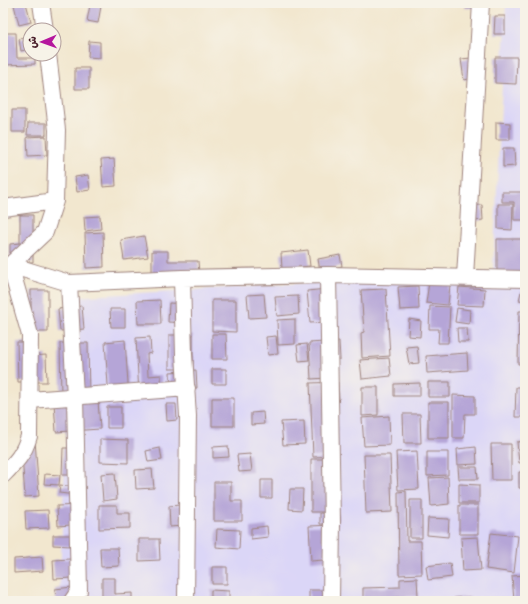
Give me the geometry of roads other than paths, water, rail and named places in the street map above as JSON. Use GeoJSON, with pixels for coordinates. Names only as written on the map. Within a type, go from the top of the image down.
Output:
{"type":"FeatureCollection","features":[{"type":"Feature","properties":{"kind":"street"},"geometry":{"type":"LineString","coordinates":[[41,3],[44,22]]}},
{"type":"Feature","properties":{"kind":"street"},"geometry":{"type":"LineString","coordinates":[[465,277],[481,3]]}},
{"type":"Feature","properties":{"kind":"street"},"geometry":{"type":"LineString","coordinates":[[10,265],[45,232],[55,201],[57,130],[49,62]]}},
{"type":"Feature","properties":{"kind":"street"},"geometry":{"type":"LineString","coordinates":[[3,208],[55,201]]}},
{"type":"Feature","properties":{"kind":"street"},"geometry":{"type":"LineString","coordinates":[[10,265],[69,283],[182,278],[328,275],[525,279]]}},
{"type":"Feature","properties":{"kind":"street"},"geometry":{"type":"LineString","coordinates":[[3,475],[19,459],[26,448],[30,436],[30,335],[10,265]]}},
{"type":"Feature","properties":{"kind":"street"},"geometry":{"type":"LineString","coordinates":[[328,275],[332,523],[331,601]]}},
{"type":"Feature","properties":{"kind":"street"},"geometry":{"type":"LineString","coordinates":[[182,278],[188,424],[186,601]]}},
{"type":"Feature","properties":{"kind":"street"},"geometry":{"type":"LineString","coordinates":[[69,283],[75,397],[79,591],[72,601]]}},
{"type":"Feature","properties":{"kind":"street"},"geometry":{"type":"LineString","coordinates":[[30,400],[187,388]]}}]}
